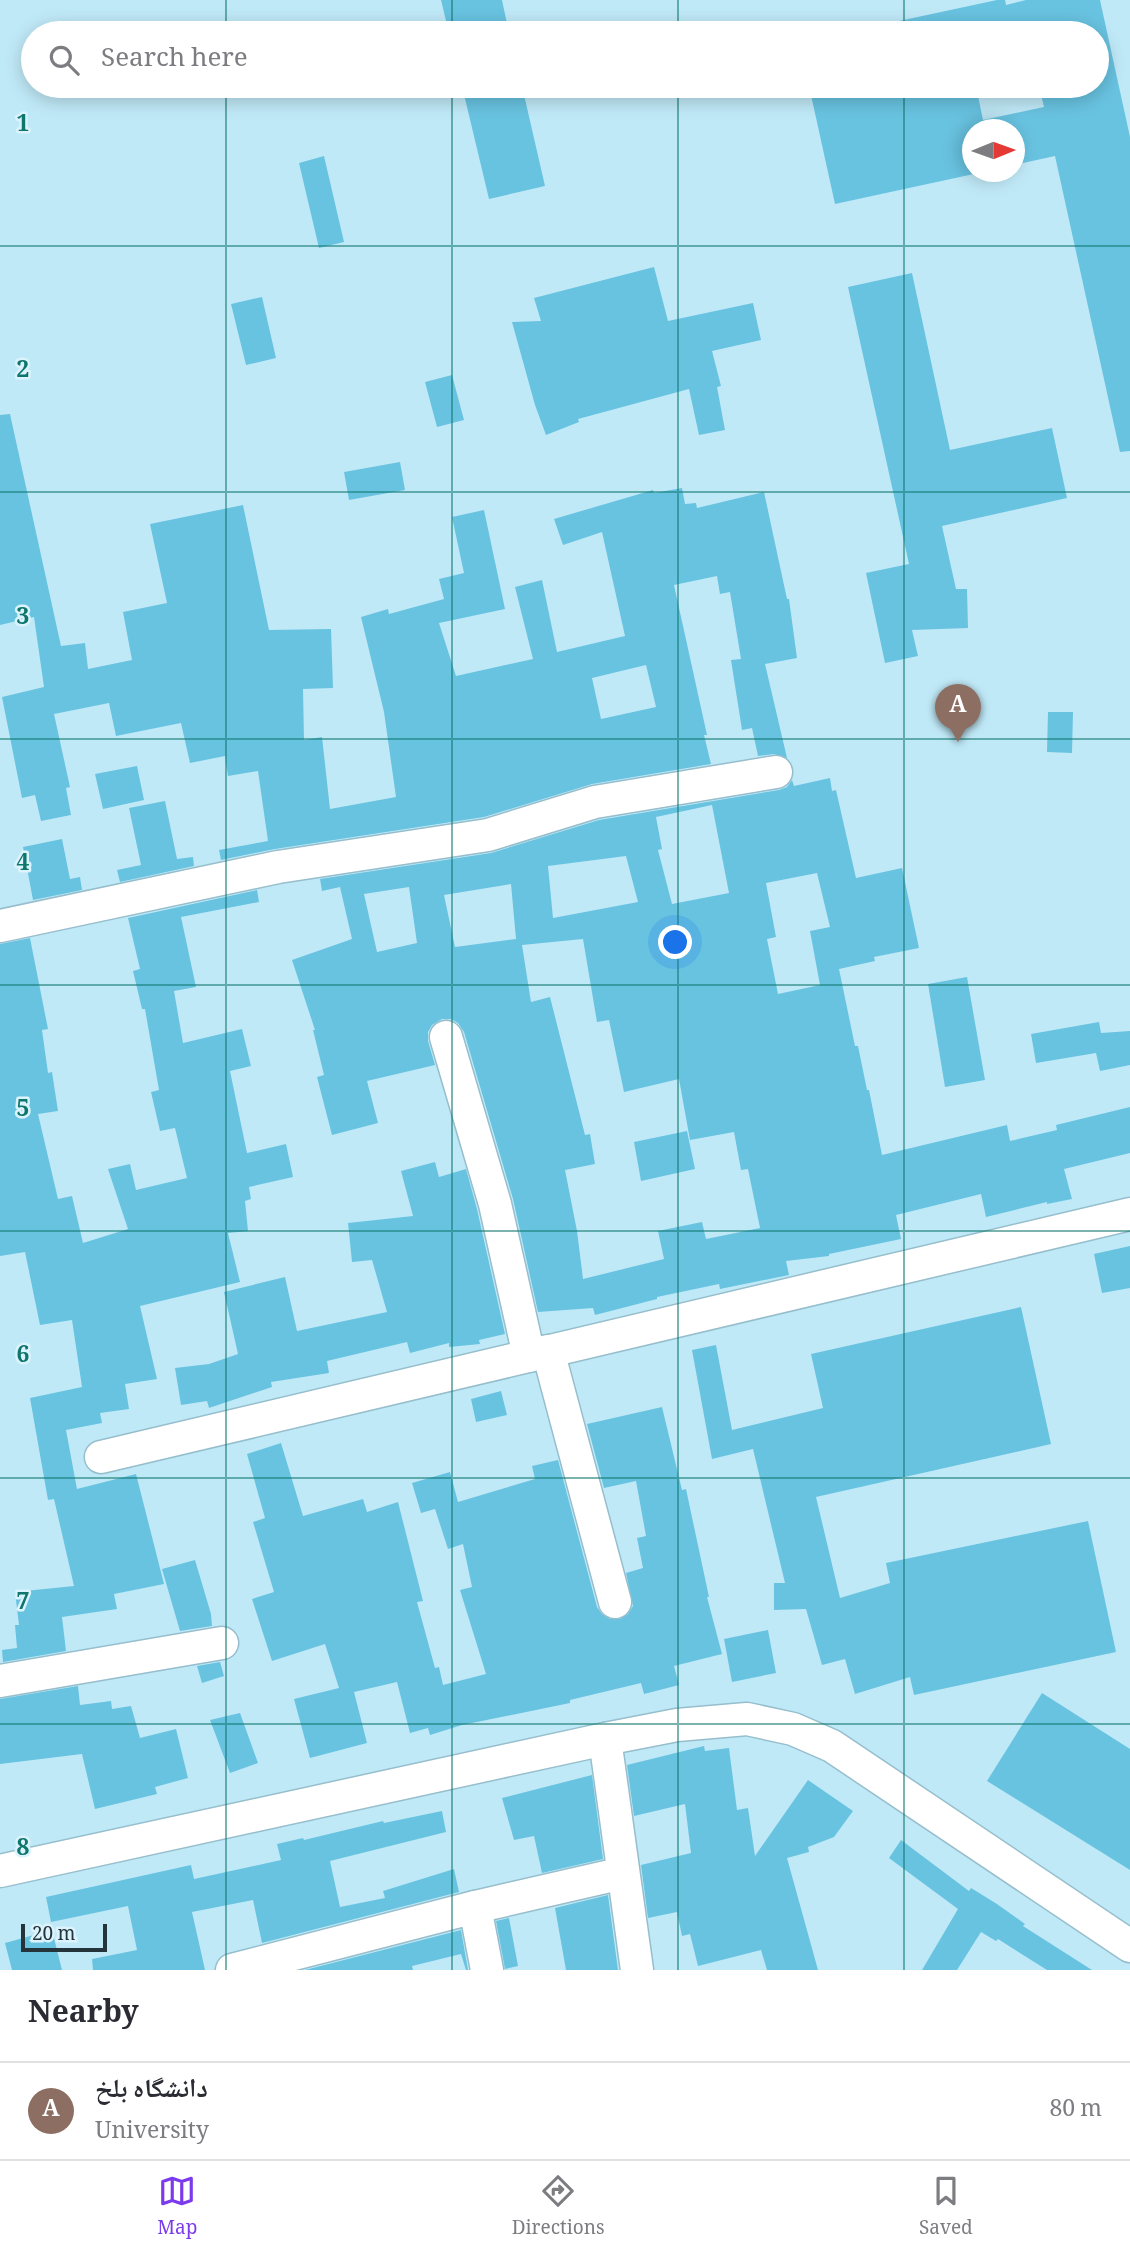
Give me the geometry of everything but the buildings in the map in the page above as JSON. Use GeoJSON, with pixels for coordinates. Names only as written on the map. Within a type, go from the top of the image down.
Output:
{"type":"FeatureCollection","features":[{"type":"Feature","properties":{"kind":"street"},"geometry":{"type":"LineString","coordinates":[[0,926],[278,867],[488,835],[595,802],[776,772]]}},
{"type":"Feature","properties":{"kind":"street"},"geometry":{"type":"LineString","coordinates":[[446,1037],[538,1354],[615,1602]]}},
{"type":"Feature","properties":{"kind":"street"},"geometry":{"type":"LineString","coordinates":[[101,1457],[1130,1214]]}},
{"type":"Feature","properties":{"kind":"street"},"geometry":{"type":"LineString","coordinates":[[0,1681],[222,1643]]}},
{"type":"Feature","properties":{"kind":"street"},"geometry":{"type":"LineString","coordinates":[[0,1871],[677,1724],[747,1720],[793,1729],[832,1746],[1130,1946]]}},
{"type":"Feature","properties":{"kind":"street"},"geometry":{"type":"LineString","coordinates":[[605,1739],[637,1970]]}},
{"type":"Feature","properties":{"kind":"street"},"geometry":{"type":"LineString","coordinates":[[232,1970],[475,1907],[623,1873]]}},
{"type":"Feature","properties":{"kind":"street"},"geometry":{"type":"LineString","coordinates":[[475,1907],[487,1970]]}},
{"type":"Feature","properties":{"kind":"place","name":"دانشگاه بلخ"},"geometry":{"type":"Point","coordinates":[958,742]}}]}
